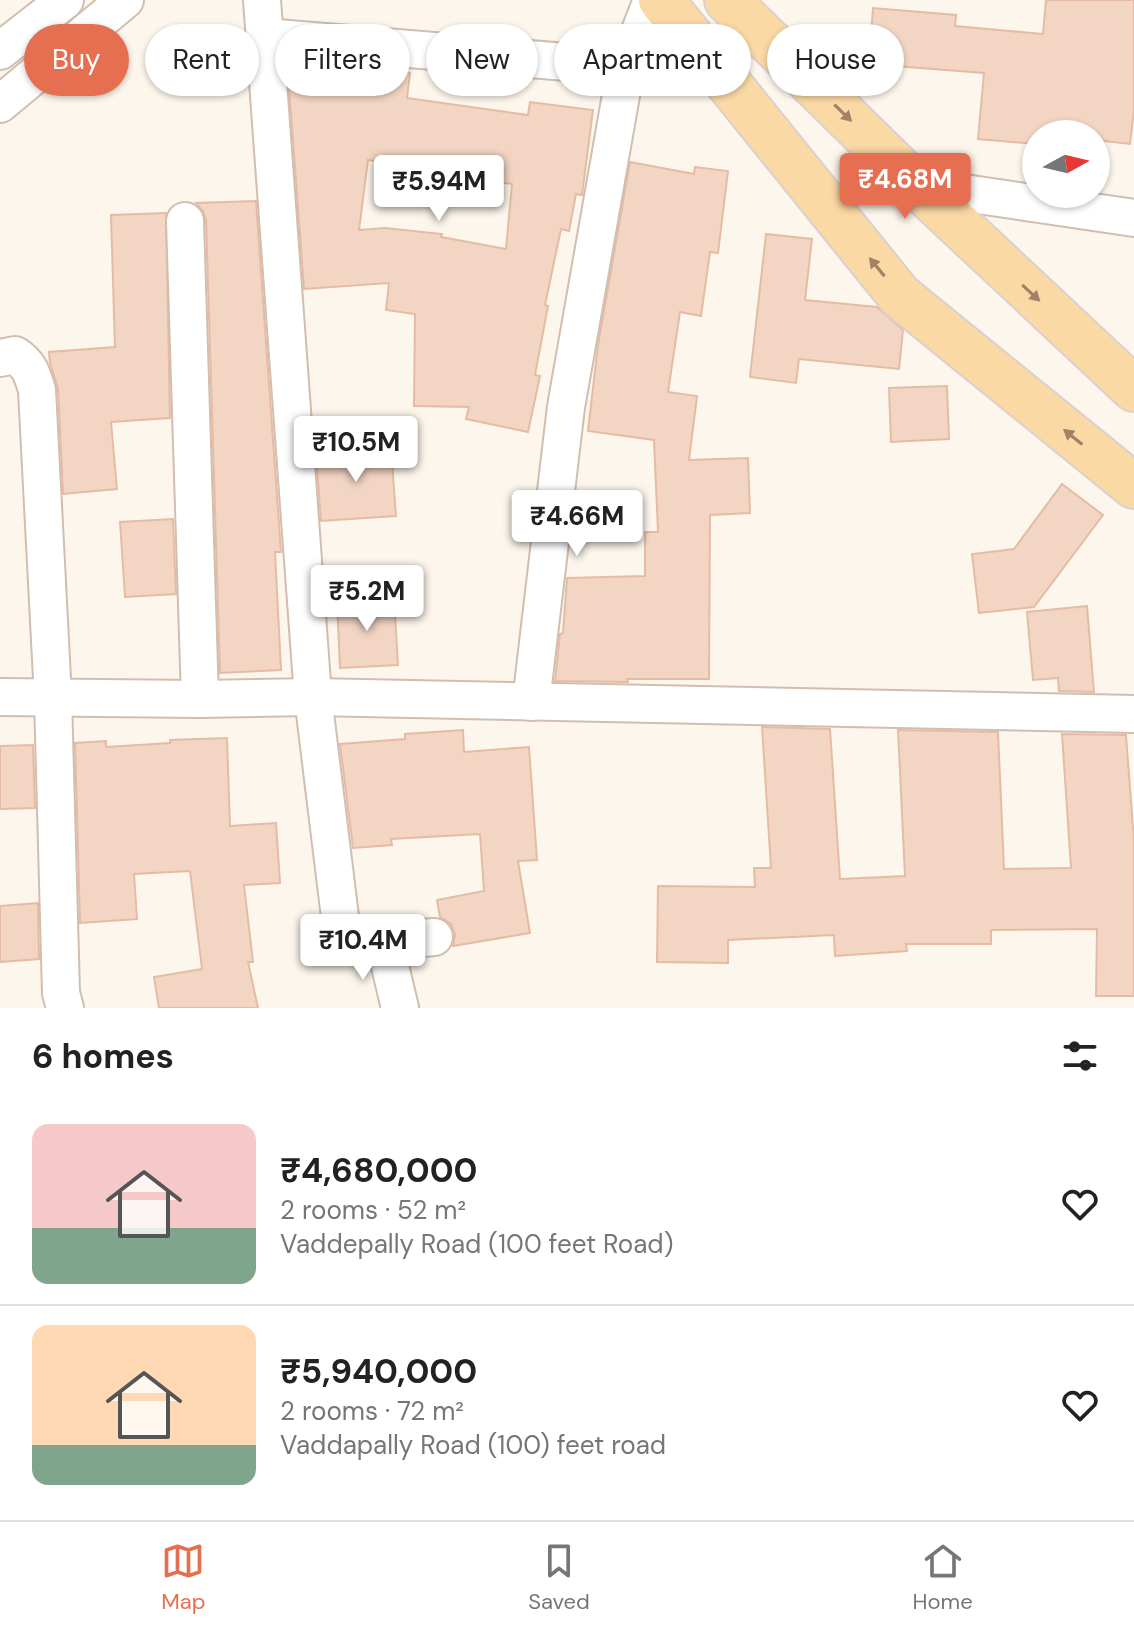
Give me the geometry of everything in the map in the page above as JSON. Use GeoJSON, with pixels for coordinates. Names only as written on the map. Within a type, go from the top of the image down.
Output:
{"type":"FeatureCollection","features":[{"type":"Feature","properties":{"kind":"main road"},"geometry":{"type":"LineString","coordinates":[[661,0],[900,296],[1134,486]]}},
{"type":"Feature","properties":{"kind":"main road"},"geometry":{"type":"LineString","coordinates":[[727,0],[917,186],[1134,389]]}},
{"type":"Feature","properties":{"kind":"street"},"geometry":{"type":"LineString","coordinates":[[0,51],[65,0]]}},
{"type":"Feature","properties":{"kind":"street"},"geometry":{"type":"LineString","coordinates":[[0,104],[125,0]]}},
{"type":"Feature","properties":{"kind":"street"},"geometry":{"type":"LineString","coordinates":[[262,0],[313,697],[342,929],[352,941],[362,944],[434,937]]}},
{"type":"Feature","properties":{"kind":"street"},"geometry":{"type":"LineString","coordinates":[[643,24],[652,0]]}},
{"type":"Feature","properties":{"kind":"street"},"geometry":{"type":"LineString","coordinates":[[265,37],[554,61]]}},
{"type":"Feature","properties":{"kind":"street"},"geometry":{"type":"LineString","coordinates":[[531,702],[566,407],[621,96]]}},
{"type":"Feature","properties":{"kind":"street"},"geometry":{"type":"LineString","coordinates":[[917,186],[1134,218]]}},
{"type":"Feature","properties":{"kind":"street"},"geometry":{"type":"LineString","coordinates":[[185,221],[200,699]]}},
{"type":"Feature","properties":{"kind":"street"},"geometry":{"type":"LineString","coordinates":[[0,358],[15,355],[25,362],[37,390],[53,698],[61,993],[65,1008]]}},
{"type":"Feature","properties":{"kind":"street"},"geometry":{"type":"LineString","coordinates":[[0,697],[313,697],[1134,714]]}},
{"type":"Feature","properties":{"kind":"street"},"geometry":{"type":"LineString","coordinates":[[384,941],[400,1008]]}},
{"type":"Feature","properties":{"kind":"building"},"geometry":{"type":"Polygon","coordinates":[[[1046,0],[1134,0],[1134,111],[1130,144],[1110,142],[1110,120],[1022,120],[1022,143],[978,139],[984,73],[904,67],[904,24],[872,24],[873,8],[956,15],[955,26],[1043,34],[1046,0]]]}},
{"type":"Feature","properties":{"kind":"building"},"geometry":{"type":"Polygon","coordinates":[[[290,96],[407,96],[528,115],[530,102],[593,110],[582,195],[576,194],[569,231],[561,229],[545,305],[548,306],[535,375],[540,376],[528,432],[466,419],[469,407],[414,406],[415,314],[386,310],[389,283],[304,289],[290,96]],[[368,160],[359,230],[385,228],[442,234],[441,237],[506,249],[512,184],[449,175],[449,171],[368,160]]]}},
{"type":"Feature","properties":{"kind":"building"},"geometry":{"type":"Polygon","coordinates":[[[630,162],[694,174],[695,167],[728,171],[718,253],[710,252],[701,316],[680,312],[668,392],[697,396],[689,460],[748,458],[750,513],[710,515],[709,679],[555,681],[567,578],[645,576],[645,532],[658,532],[654,440],[588,431],[598,345],[630,162]]]}},
{"type":"Feature","properties":{"kind":"building"},"geometry":{"type":"Polygon","coordinates":[[[256,201],[281,552],[275,552],[281,670],[220,673],[206,220],[196,203],[256,201]]]}},
{"type":"Feature","properties":{"kind":"building"},"geometry":{"type":"Polygon","coordinates":[[[166,213],[170,418],[111,422],[117,489],[63,494],[58,389],[49,352],[115,347],[111,215],[166,213]]]}},
{"type":"Feature","properties":{"kind":"building"},"geometry":{"type":"Polygon","coordinates":[[[766,234],[812,239],[805,300],[877,307],[903,330],[899,369],[799,359],[796,383],[750,377],[766,234]]]}},
{"type":"Feature","properties":{"kind":"building"},"geometry":{"type":"Polygon","coordinates":[[[947,386],[949,439],[891,442],[889,388],[947,386]]]}},
{"type":"Feature","properties":{"kind":"building"},"geometry":{"type":"Polygon","coordinates":[[[391,447],[396,516],[321,521],[316,453],[391,447]]]}},
{"type":"Feature","properties":{"kind":"building"},"geometry":{"type":"Polygon","coordinates":[[[1062,484],[1103,515],[1034,607],[979,613],[972,554],[1014,549],[1062,484]]]}},
{"type":"Feature","properties":{"kind":"building"},"geometry":{"type":"Polygon","coordinates":[[[173,519],[176,594],[125,597],[120,522],[173,519]]]}},
{"type":"Feature","properties":{"kind":"building"},"geometry":{"type":"Polygon","coordinates":[[[394,597],[398,665],[340,668],[337,600],[394,597]]]}},
{"type":"Feature","properties":{"kind":"building"},"geometry":{"type":"Polygon","coordinates":[[[1087,606],[1094,692],[1059,691],[1058,678],[1033,680],[1027,612],[1087,606]]]}},
{"type":"Feature","properties":{"kind":"building"},"geometry":{"type":"Polygon","coordinates":[[[762,727],[830,729],[840,879],[905,876],[898,730],[998,732],[1004,869],[1071,868],[1062,734],[1126,735],[1134,841],[1134,996],[1096,996],[1097,929],[991,930],[991,944],[906,944],[907,951],[835,956],[834,935],[728,940],[728,963],[657,962],[658,886],[755,887],[754,868],[771,868],[762,727]]]}},
{"type":"Feature","properties":{"kind":"building"},"geometry":{"type":"Polygon","coordinates":[[[463,730],[464,752],[529,747],[537,860],[518,861],[530,933],[453,946],[455,934],[451,924],[440,917],[437,900],[484,891],[480,834],[391,839],[392,845],[353,848],[340,744],[405,739],[405,734],[463,730]]]}},
{"type":"Feature","properties":{"kind":"building"},"geometry":{"type":"Polygon","coordinates":[[[227,738],[230,826],[276,823],[280,883],[244,885],[253,962],[248,962],[258,1008],[159,1008],[154,977],[202,969],[190,871],[134,874],[137,919],[80,923],[75,743],[106,741],[106,747],[227,738]]]}},
{"type":"Feature","properties":{"kind":"building"},"geometry":{"type":"Polygon","coordinates":[[[33,745],[35,808],[0,809],[0,746],[33,745]]]}},
{"type":"Feature","properties":{"kind":"building"},"geometry":{"type":"Polygon","coordinates":[[[38,903],[39,959],[0,962],[0,906],[38,903]]]}}]}
